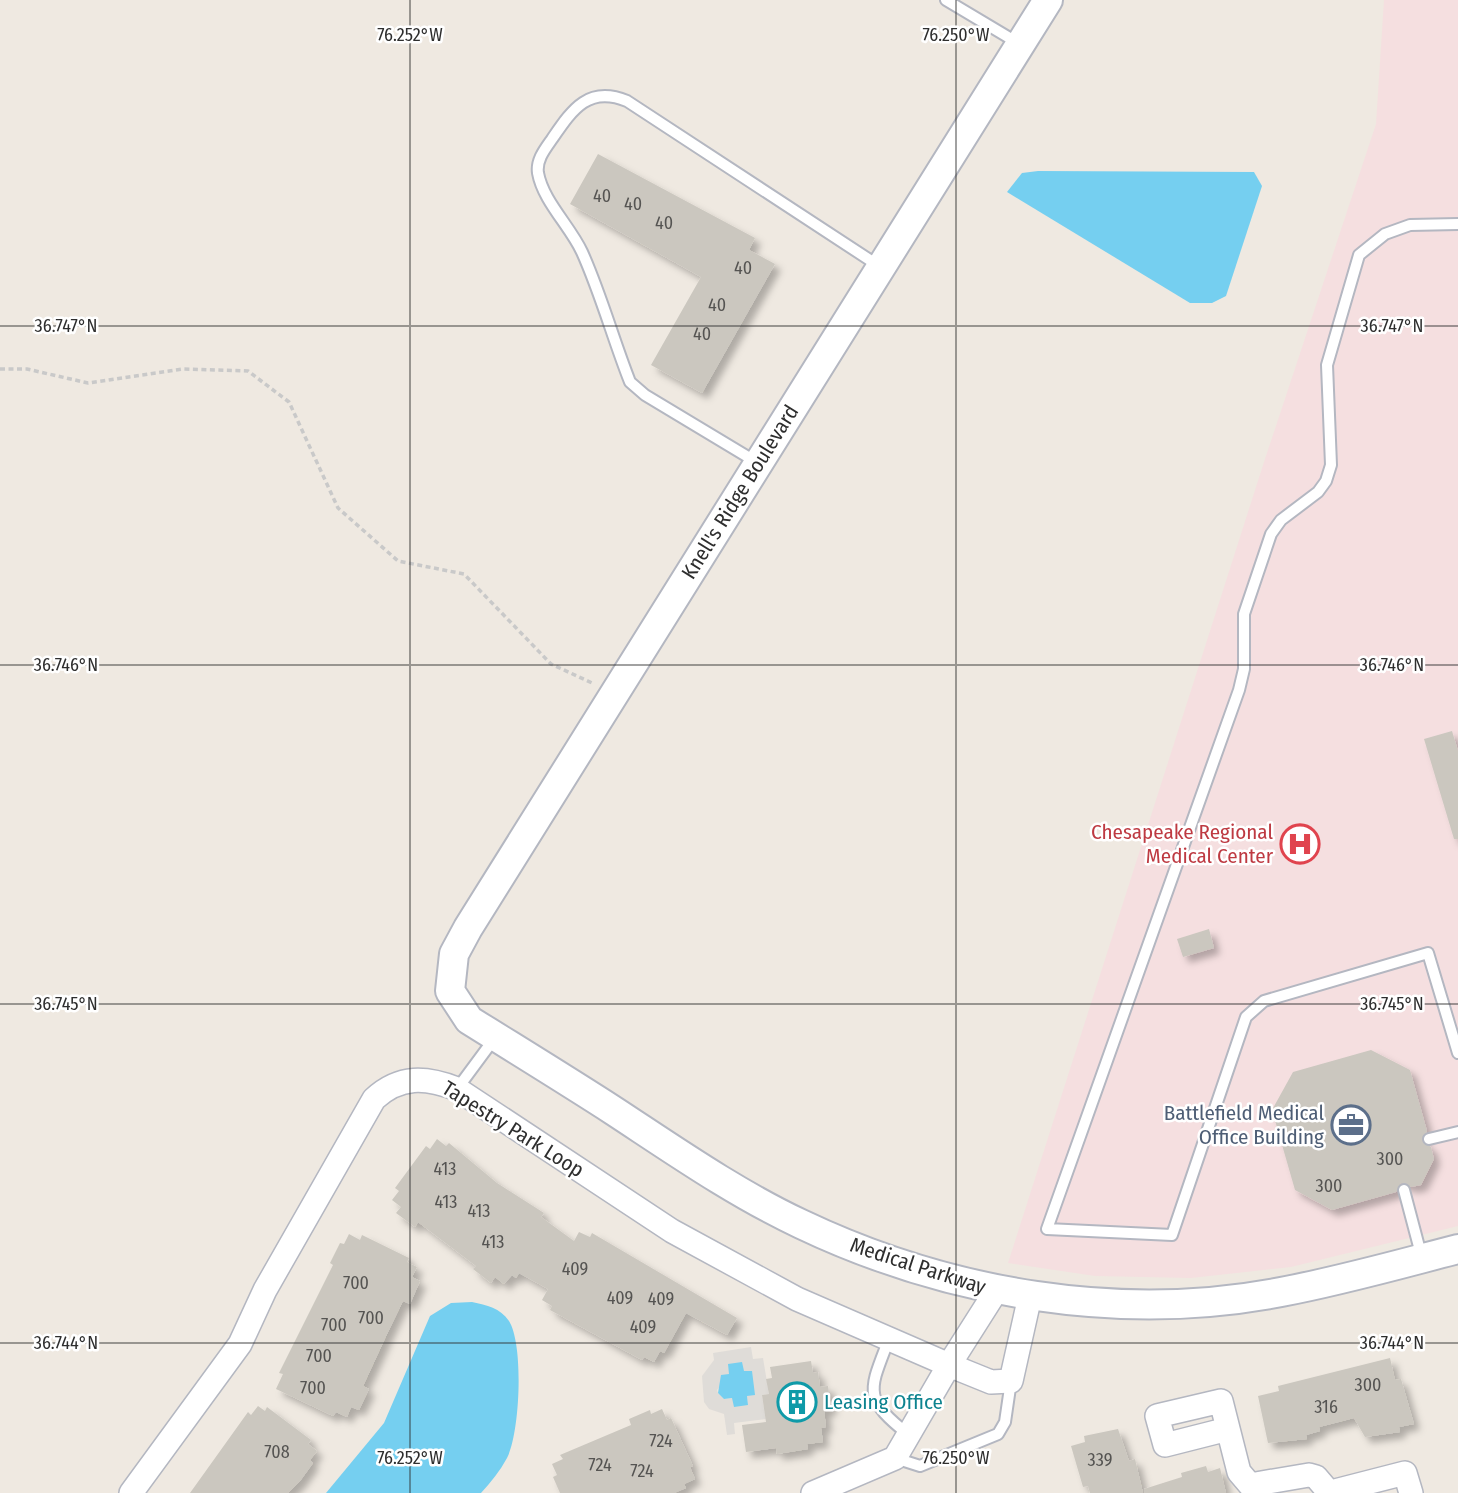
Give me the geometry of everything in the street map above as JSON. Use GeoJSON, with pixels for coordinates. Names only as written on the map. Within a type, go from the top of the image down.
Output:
{"type":"FeatureCollection","features":[{"type":"Feature","properties":{"kind":"street","name":"Knell's Ridge Boulevard"},"geometry":{"type":"LineString","coordinates":[[450,990],[454,954],[468,928],[1048,0]]}},
{"type":"Feature","properties":{"kind":"street","name":"Medical Parkway"},"geometry":{"type":"LineString","coordinates":[[450,990],[469,1020],[706,1172],[800,1224],[876,1256],[996,1291],[1092,1303],[1230,1298],[1280,1292],[1458,1249]]}},
{"type":"Feature","properties":{"kind":"street","name":"Tapestry Park Loop"},"geometry":{"type":"LineString","coordinates":[[131,1493],[240,1344],[265,1290],[374,1099],[387,1087],[408,1080],[433,1080],[457,1089],[672,1231],[797,1299],[991,1382],[1010,1381]]}},
{"type":"Feature","properties":{"kind":"street"},"geometry":{"type":"LineString","coordinates":[[813,1493],[895,1458],[996,1291]]}},
{"type":"Feature","properties":{"kind":"street"},"geometry":{"type":"LineString","coordinates":[[1010,1381],[1030,1296]]}},
{"type":"Feature","properties":{"kind":"street"},"geometry":{"type":"LineString","coordinates":[[1228,1429],[1239,1472],[1250,1485],[1309,1475],[1316,1477],[1328,1491],[1335,1491],[1405,1473],[1411,1493]]}},
{"type":"Feature","properties":{"kind":"lane"},"geometry":{"type":"LineString","coordinates":[[946,0],[1020,44]]}},
{"type":"Feature","properties":{"kind":"lane"},"geometry":{"type":"LineString","coordinates":[[758,463],[645,395],[630,382],[581,250],[541,183],[537,168],[541,155],[573,107],[600,95],[613,95],[627,101],[881,267]]}},
{"type":"Feature","properties":{"kind":"lane"},"geometry":{"type":"LineString","coordinates":[[1458,224],[1410,225],[1385,233],[1359,255],[1327,365],[1331,465],[1326,481],[1318,492],[1281,520],[1271,534],[1244,614],[1244,670],[1239,690],[1046,1228],[1172,1235],[1246,1017],[1264,1001],[1428,953],[1458,1053]]}},
{"type":"Feature","properties":{"kind":"lane"},"geometry":{"type":"LineString","coordinates":[[457,1089],[495,1036]]}},
{"type":"Feature","properties":{"kind":"lane"},"geometry":{"type":"LineString","coordinates":[[1429,1139],[1458,1132]]}},
{"type":"Feature","properties":{"kind":"lane"},"geometry":{"type":"LineString","coordinates":[[1404,1189],[1422,1258]]}},
{"type":"Feature","properties":{"kind":"lane"},"geometry":{"type":"LineString","coordinates":[[889,1339],[874,1378],[873,1393],[878,1408],[909,1435]]}},
{"type":"Feature","properties":{"kind":"lane"},"geometry":{"type":"LineString","coordinates":[[895,1458],[920,1466],[998,1434],[1005,1422],[1010,1381]]}},
{"type":"Feature","properties":{"kind":"path"},"geometry":{"type":"LineString","coordinates":[[0,369],[27,369],[88,383],[183,369],[248,372],[289,402],[338,509],[398,561],[464,574],[551,664],[615,693]]}},
{"type":"Feature","properties":{"kind":"shaded area","name":"Chesapeake Regional Medical Center"},"geometry":{"type":"Polygon","coordinates":[[[1384,0],[1458,0],[1458,1226],[1291,1267],[1191,1278],[1095,1276],[1008,1263],[1264,462],[1376,124],[1384,0]]]}},
{"type":"Feature","properties":{"kind":"shaded area"},"geometry":{"type":"Polygon","coordinates":[[[751,1347],[753,1359],[763,1358],[769,1394],[762,1395],[766,1419],[734,1423],[735,1434],[727,1435],[724,1414],[709,1409],[704,1402],[702,1376],[714,1360],[713,1353],[751,1347]],[[729,1374],[717,1390],[724,1399],[733,1398],[748,1405],[747,1396],[729,1374]]]}},
{"type":"Feature","properties":{"kind":"water"},"geometry":{"type":"Polygon","coordinates":[[[1254,172],[1262,186],[1226,296],[1212,303],[1190,303],[1007,192],[1022,173],[1254,172]]]}},
{"type":"Feature","properties":{"kind":"water"},"geometry":{"type":"Polygon","coordinates":[[[472,1302],[502,1313],[514,1333],[517,1349],[515,1429],[507,1458],[495,1476],[481,1493],[326,1493],[384,1423],[430,1316],[451,1303],[472,1302]]]}},
{"type":"Feature","properties":{"kind":"water"},"geometry":{"type":"Polygon","coordinates":[[[742,1362],[744,1371],[752,1371],[755,1395],[747,1396],[748,1405],[734,1407],[732,1398],[724,1399],[718,1393],[721,1375],[729,1374],[728,1364],[742,1362]]]}},
{"type":"Feature","properties":{"kind":"building"},"geometry":{"type":"Polygon","coordinates":[[[598,154],[755,238],[749,250],[775,264],[702,393],[651,365],[701,277],[570,204],[598,154]]]}},
{"type":"Feature","properties":{"kind":"building"},"geometry":{"type":"Polygon","coordinates":[[[1452,731],[1458,751],[1458,839],[1454,839],[1424,739],[1452,731]]]}},
{"type":"Feature","properties":{"kind":"building"},"geometry":{"type":"Polygon","coordinates":[[[1209,929],[1214,948],[1183,957],[1177,939],[1209,929]]]}},
{"type":"Feature","properties":{"kind":"building","name":"Battlefield Medical Office Building"},"geometry":{"type":"Polygon","coordinates":[[[1371,1050],[1410,1070],[1427,1131],[1422,1141],[1431,1147],[1434,1159],[1421,1185],[1411,1187],[1401,1183],[1396,1192],[1332,1210],[1295,1190],[1272,1110],[1293,1072],[1371,1050]]]}},
{"type":"Feature","properties":{"kind":"building"},"geometry":{"type":"Polygon","coordinates":[[[437,1139],[446,1146],[449,1143],[497,1183],[544,1213],[541,1217],[574,1241],[579,1232],[590,1237],[592,1233],[737,1318],[727,1335],[686,1313],[664,1353],[660,1351],[654,1362],[644,1357],[642,1360],[550,1310],[552,1306],[542,1300],[548,1289],[519,1273],[516,1278],[512,1275],[504,1284],[495,1277],[491,1283],[473,1269],[476,1266],[418,1222],[415,1227],[396,1213],[401,1207],[392,1200],[399,1191],[395,1188],[426,1146],[430,1149],[437,1139]]]}},
{"type":"Feature","properties":{"kind":"building"},"geometry":{"type":"Polygon","coordinates":[[[349,1234],[360,1240],[362,1235],[409,1258],[407,1262],[417,1267],[412,1277],[420,1281],[410,1304],[403,1301],[387,1334],[363,1386],[369,1389],[359,1410],[351,1407],[347,1417],[336,1412],[333,1416],[276,1389],[283,1374],[279,1373],[333,1265],[330,1263],[340,1243],[344,1244],[349,1234]]]}},
{"type":"Feature","properties":{"kind":"building"},"geometry":{"type":"Polygon","coordinates":[[[1390,1358],[1395,1380],[1401,1379],[1414,1424],[1399,1427],[1400,1432],[1365,1437],[1354,1418],[1319,1427],[1320,1431],[1306,1435],[1307,1439],[1268,1443],[1258,1396],[1279,1391],[1278,1386],[1390,1358]]]}},
{"type":"Feature","properties":{"kind":"building","name":"Leasing Office"},"geometry":{"type":"Polygon","coordinates":[[[811,1361],[813,1373],[818,1372],[820,1387],[828,1386],[831,1409],[824,1410],[826,1427],[821,1428],[823,1442],[807,1444],[808,1449],[777,1454],[776,1448],[746,1452],[742,1425],[766,1422],[762,1395],[769,1394],[766,1379],[772,1378],[770,1367],[811,1361]]]}},
{"type":"Feature","properties":{"kind":"building"},"geometry":{"type":"Polygon","coordinates":[[[258,1406],[265,1411],[267,1407],[311,1440],[308,1444],[317,1451],[310,1460],[313,1463],[300,1481],[288,1493],[190,1493],[248,1412],[251,1415],[258,1406]]]}},
{"type":"Feature","properties":{"kind":"building"},"geometry":{"type":"Polygon","coordinates":[[[662,1409],[667,1420],[671,1418],[693,1466],[690,1467],[695,1479],[684,1484],[686,1488],[674,1493],[560,1493],[553,1477],[557,1475],[552,1464],[563,1459],[560,1455],[631,1425],[629,1419],[650,1410],[651,1414],[662,1409]]]}},
{"type":"Feature","properties":{"kind":"building"},"geometry":{"type":"Polygon","coordinates":[[[1118,1429],[1129,1461],[1135,1459],[1143,1493],[1090,1493],[1088,1486],[1083,1487],[1071,1446],[1085,1442],[1084,1436],[1118,1429]]]}},
{"type":"Feature","properties":{"kind":"building"},"geometry":{"type":"Polygon","coordinates":[[[1206,1466],[1208,1472],[1220,1468],[1226,1493],[1144,1493],[1144,1489],[1182,1477],[1181,1473],[1206,1466]]]}},
{"type":"Feature","properties":{"kind":"place","name":"Chesapeake Regional Medical Center"},"geometry":{"type":"Point","coordinates":[1300,844]}},
{"type":"Feature","properties":{"kind":"place","name":"Battlefield Medical Office Building"},"geometry":{"type":"Point","coordinates":[1351,1125]}},
{"type":"Feature","properties":{"kind":"place","name":"Leasing Office"},"geometry":{"type":"Point","coordinates":[797,1402]}}]}
